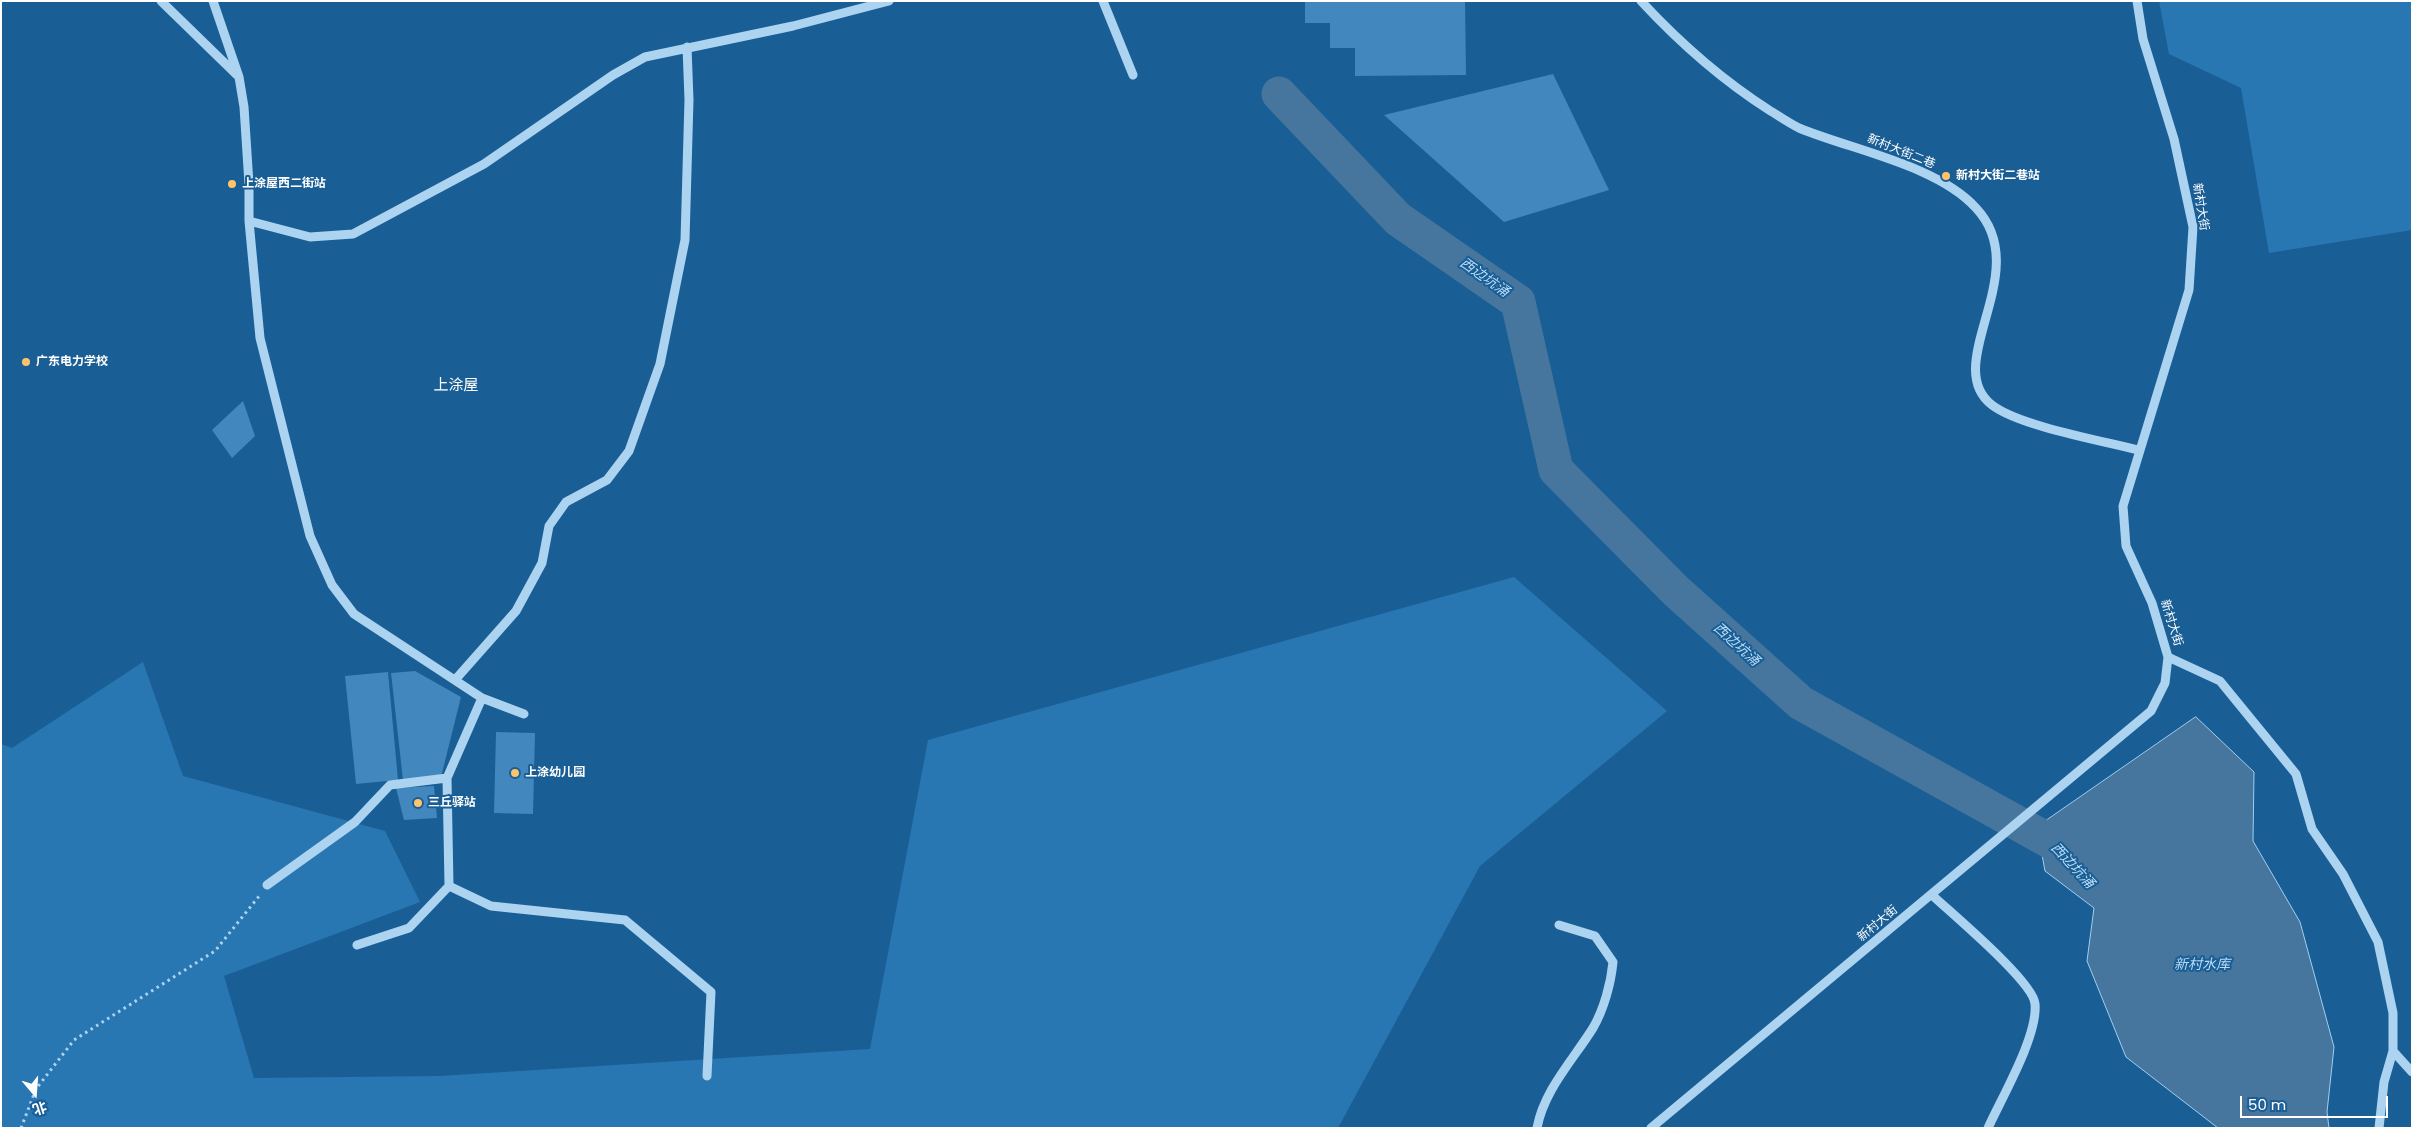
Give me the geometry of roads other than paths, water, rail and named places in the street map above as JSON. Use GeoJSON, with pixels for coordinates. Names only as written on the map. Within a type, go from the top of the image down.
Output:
{"type":"FeatureCollection","features":[{"type":"Feature","properties":{"kind":"street"},"geometry":{"type":"LineString","coordinates":[[161,1],[239,77]]}},
{"type":"Feature","properties":{"kind":"street"},"geometry":{"type":"LineString","coordinates":[[214,1],[239,77],[246,140],[248,221],[260,338],[310,536],[332,585],[354,614],[482,698],[524,714]]}},
{"type":"Feature","properties":{"kind":"street"},"geometry":{"type":"LineString","coordinates":[[248,221],[310,237],[353,234],[484,164],[613,75],[645,57],[793,26],[889,1]]}},
{"type":"Feature","properties":{"kind":"street"},"geometry":{"type":"LineString","coordinates":[[1103,1],[1133,76]]}},
{"type":"Feature","properties":{"kind":"street","name":"新村大街二巷"},"geometry":{"type":"LineString","coordinates":[[1641,1],[1676,38],[1747,96],[1798,127],[1924,174],[1949,187],[1976,207],[1994,238],[1997,254],[1992,296],[1974,369],[1977,386],[1984,398],[2004,413],[2027,421],[2138,450]]}},
{"type":"Feature","properties":{"kind":"street","name":"新村大街"},"geometry":{"type":"LineString","coordinates":[[1651,1128],[2151,711],[2165,683],[2168,657],[2152,603],[2126,546],[2123,506],[2138,450],[2189,290],[2192,227],[2174,138],[2143,39],[2137,1]]}},
{"type":"Feature","properties":{"kind":"street"},"geometry":{"type":"LineString","coordinates":[[455,680],[516,611],[542,563],[549,526],[566,502],[607,480],[629,451],[660,364],[685,240],[689,100],[687,47]]}},
{"type":"Feature","properties":{"kind":"street"},"geometry":{"type":"LineString","coordinates":[[2168,657],[2220,681],[2296,774],[2312,828],[2342,874],[2378,942],[2393,1013],[2393,1051],[2384,1082],[2379,1128]]}},
{"type":"Feature","properties":{"kind":"street"},"geometry":{"type":"LineString","coordinates":[[357,945],[409,928],[449,886],[447,778],[482,698]]}},
{"type":"Feature","properties":{"kind":"street"},"geometry":{"type":"LineString","coordinates":[[267,885],[355,822],[390,785],[447,778]]}},
{"type":"Feature","properties":{"kind":"street"},"geometry":{"type":"LineString","coordinates":[[449,886],[491,906],[625,920],[711,992],[707,1076]]}},
{"type":"Feature","properties":{"kind":"street"},"geometry":{"type":"LineString","coordinates":[[1932,895],[2021,978],[2036,1003],[2032,1031],[1988,1128]]}},
{"type":"Feature","properties":{"kind":"street"},"geometry":{"type":"LineString","coordinates":[[1537,1128],[1540,1110],[1567,1064],[1594,1026],[1611,980],[1614,962],[1595,936],[1559,924]]}},
{"type":"Feature","properties":{"kind":"street"},"geometry":{"type":"LineString","coordinates":[[2393,1051],[2412,1072]]}},
{"type":"Feature","properties":{"kind":"water","name":"新村水库"},"geometry":{"type":"Polygon","coordinates":[[[2196,717],[2254,772],[2253,841],[2300,922],[2334,1047],[2327,1112],[2329,1128],[2218,1128],[2126,1057],[2087,961],[2094,908],[2045,871],[2037,827],[2196,717]]]}},
{"type":"Feature","properties":{"kind":"waterway","name":"西边坑涌"},"geometry":{"type":"LineString","coordinates":[[1279,94],[1398,219],[1518,302],[1556,470],[1676,591],[1801,703],[2055,844],[2073,866]]}},
{"type":"Feature","properties":{"kind":"place","name":"新村大街二巷站"},"geometry":{"type":"Point","coordinates":[1946,176]}},
{"type":"Feature","properties":{"kind":"place","name":"上涂屋西二街站"},"geometry":{"type":"Point","coordinates":[232,184]}},
{"type":"Feature","properties":{"kind":"place","name":"广东电力学校"},"geometry":{"type":"Point","coordinates":[26,362]}},
{"type":"Feature","properties":{"kind":"place","name":"上涂幼儿园"},"geometry":{"type":"Point","coordinates":[515,773]}},
{"type":"Feature","properties":{"kind":"place","name":"三丘驿站"},"geometry":{"type":"Point","coordinates":[418,803]}},
{"type":"Feature","properties":{"kind":"district","name":"上涂屋"},"geometry":{"type":"Point","coordinates":[456,386]}}]}
